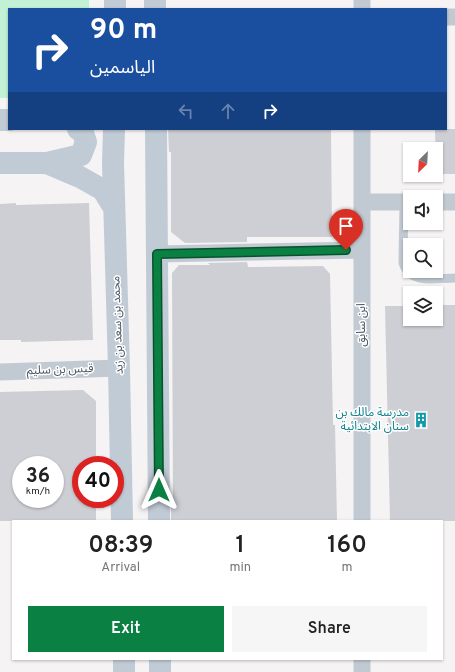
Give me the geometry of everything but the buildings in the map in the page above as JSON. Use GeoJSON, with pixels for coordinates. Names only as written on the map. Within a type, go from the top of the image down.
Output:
{"type":"FeatureCollection","features":[{"type":"Feature","properties":{"kind":"street"},"geometry":{"type":"LineString","coordinates":[[0,164],[47,163],[81,155],[86,142],[82,130]]}},
{"type":"Feature","properties":{"kind":"street","name":"محمد بن سعد بن زيد"},"geometry":{"type":"LineString","coordinates":[[114,130],[113,163],[122,520]]}},
{"type":"Feature","properties":{"kind":"street"},"geometry":{"type":"LineString","coordinates":[[156,130],[159,520]]}},
{"type":"Feature","properties":{"kind":"street","name":"ابن سابق"},"geometry":{"type":"LineString","coordinates":[[362,130],[362,520]]}},
{"type":"Feature","properties":{"kind":"street"},"geometry":{"type":"LineString","coordinates":[[47,163],[80,177],[103,190],[114,208]]}},
{"type":"Feature","properties":{"kind":"street"},"geometry":{"type":"LineString","coordinates":[[362,202],[403,202]]}},
{"type":"Feature","properties":{"kind":"street"},"geometry":{"type":"LineString","coordinates":[[443,202],[455,202]]}},
{"type":"Feature","properties":{"kind":"street"},"geometry":{"type":"LineString","coordinates":[[157,254],[362,250]]}},
{"type":"Feature","properties":{"kind":"street","name":"قيس بن سليم"},"geometry":{"type":"LineString","coordinates":[[0,372],[119,368]]}},
{"type":"Feature","properties":{"kind":"street"},"geometry":{"type":"LineString","coordinates":[[124,660],[124,672]]}},
{"type":"Feature","properties":{"kind":"street"},"geometry":{"type":"LineString","coordinates":[[160,660],[160,672]]}},
{"type":"Feature","properties":{"kind":"street"},"geometry":{"type":"LineString","coordinates":[[362,660],[362,672]]}},
{"type":"Feature","properties":{"kind":"lane"},"geometry":{"type":"LineString","coordinates":[[405,230],[403,263],[411,275],[418,278],[455,278]]}},
{"type":"Feature","properties":{"kind":"green space"},"geometry":{"type":"Polygon","coordinates":[[[0,0],[89,0],[89,8],[8,8],[8,98],[0,98],[0,0]]]}},
{"type":"Feature","properties":{"kind":"place","name":"مدرسة مالك بن سنان الابتدائية"},"geometry":{"type":"Point","coordinates":[421,420]}},
{"type":"Feature","properties":{"kind":"route"},"geometry":{"type":"LineString","coordinates":[[159,490],[157,254],[346,250]]}}]}
